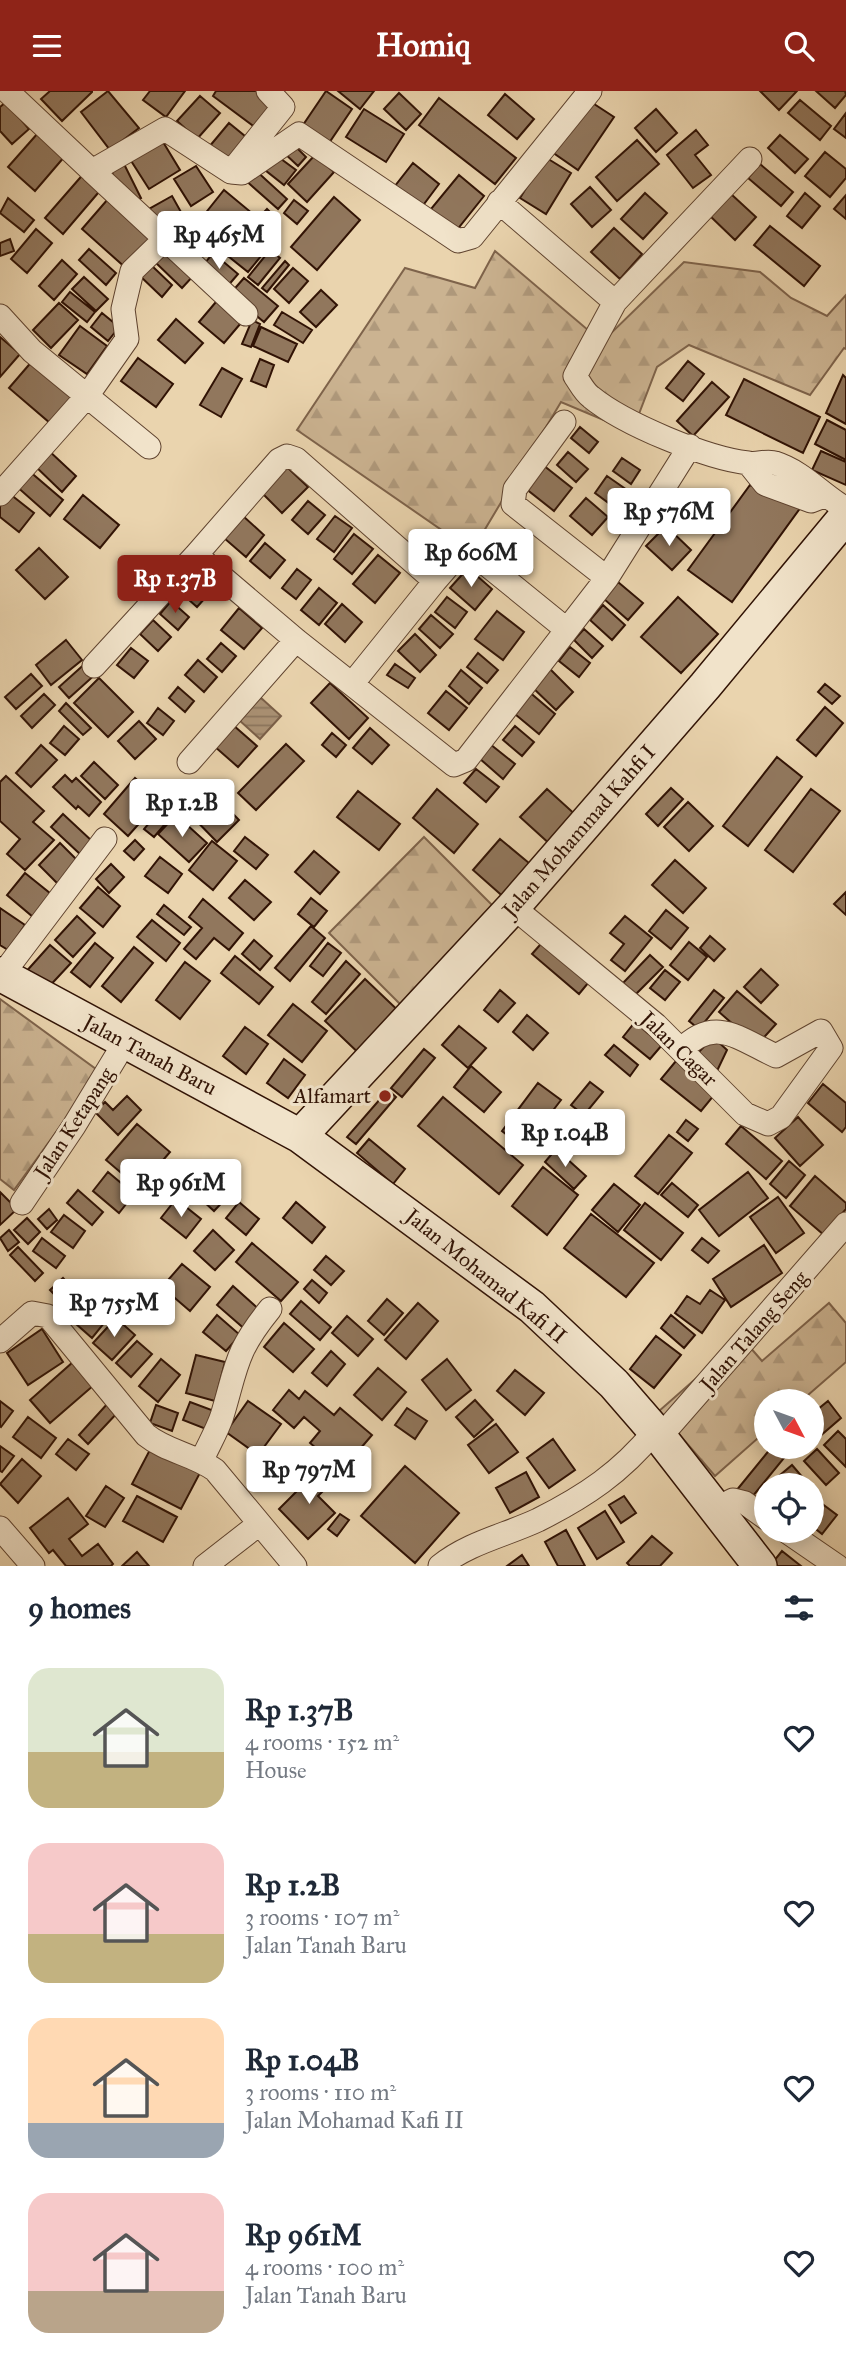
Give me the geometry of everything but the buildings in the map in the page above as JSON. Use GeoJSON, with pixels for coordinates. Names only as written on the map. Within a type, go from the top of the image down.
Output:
{"type":"FeatureCollection","features":[{"type":"Feature","properties":{"kind":"main road","name":"Jalan Mohammad Kahfi I"},"geometry":{"type":"LineString","coordinates":[[300,1136],[513,907],[705,686],[835,506]]}},
{"type":"Feature","properties":{"kind":"main road","name":"Jalan Tanah Baru"},"geometry":{"type":"LineString","coordinates":[[1,974],[117,1056],[300,1136]]}},
{"type":"Feature","properties":{"kind":"main road","name":"Jalan Mohamad Kafi II"},"geometry":{"type":"LineString","coordinates":[[300,1136],[532,1307],[614,1384],[650,1442],[722,1505],[760,1566]]}},
{"type":"Feature","properties":{"kind":"street"},"geometry":{"type":"LineString","coordinates":[[7,91],[246,314]]}},
{"type":"Feature","properties":{"kind":"street"},"geometry":{"type":"LineString","coordinates":[[231,171],[283,107],[268,91]]}},
{"type":"Feature","properties":{"kind":"street"},"geometry":{"type":"LineString","coordinates":[[92,171],[165,129],[231,171],[243,173],[299,134],[458,241],[472,237],[582,93]]}},
{"type":"Feature","properties":{"kind":"street"},"geometry":{"type":"LineString","coordinates":[[750,159],[615,302],[575,376],[589,396],[620,415],[690,446],[749,464],[773,462],[816,484],[835,506],[846,509]]}},
{"type":"Feature","properties":{"kind":"street"},"geometry":{"type":"LineString","coordinates":[[499,202],[615,302]]}},
{"type":"Feature","properties":{"kind":"street"},"geometry":{"type":"LineString","coordinates":[[0,494],[87,396],[127,339],[123,309],[132,271],[165,239]]}},
{"type":"Feature","properties":{"kind":"street"},"geometry":{"type":"LineString","coordinates":[[0,316],[33,351],[149,447]]}},
{"type":"Feature","properties":{"kind":"street"},"geometry":{"type":"LineString","coordinates":[[564,422],[515,489],[513,504],[607,578]]}},
{"type":"Feature","properties":{"kind":"street"},"geometry":{"type":"LineString","coordinates":[[196,555],[296,640],[454,765],[459,764],[466,760],[607,578],[690,446]]}},
{"type":"Feature","properties":{"kind":"street"},"geometry":{"type":"LineString","coordinates":[[94,666],[279,460],[287,456],[296,459],[435,581]]}},
{"type":"Feature","properties":{"kind":"street"},"geometry":{"type":"LineString","coordinates":[[352,684],[461,551],[470,551],[566,629]]}},
{"type":"Feature","properties":{"kind":"street"},"geometry":{"type":"LineString","coordinates":[[189,762],[296,640]]}},
{"type":"Feature","properties":{"kind":"street"},"geometry":{"type":"LineString","coordinates":[[1,974],[105,839]]}},
{"type":"Feature","properties":{"kind":"street","name":"Jalan Cagar"},"geometry":{"type":"LineString","coordinates":[[513,907],[656,1025],[681,1050],[745,1114],[768,1124],[782,1117],[831,1048],[821,1031],[776,1056],[720,1030],[695,1035],[681,1050]]}},
{"type":"Feature","properties":{"kind":"street","name":"Jalan Ketapang"},"geometry":{"type":"LineString","coordinates":[[22,1203],[117,1056]]}},
{"type":"Feature","properties":{"kind":"street","name":"Jalan Talang Seng"},"geometry":{"type":"LineString","coordinates":[[440,1566],[452,1556],[538,1520],[608,1481],[650,1442],[846,1224]]}},
{"type":"Feature","properties":{"kind":"street"},"geometry":{"type":"LineString","coordinates":[[202,1460],[222,1417],[233,1367],[242,1348],[270,1309]]}},
{"type":"Feature","properties":{"kind":"street"},"geometry":{"type":"LineString","coordinates":[[0,1341],[33,1313],[48,1316],[146,1434],[166,1448],[202,1460],[225,1480],[295,1566]]}},
{"type":"Feature","properties":{"kind":"street"},"geometry":{"type":"LineString","coordinates":[[722,1505],[745,1503],[754,1509]]}},
{"type":"Feature","properties":{"kind":"street"},"geometry":{"type":"LineString","coordinates":[[205,1566],[259,1524]]}},
{"type":"Feature","properties":{"kind":"street"},"geometry":{"type":"LineString","coordinates":[[0,1528],[33,1566]]}},
{"type":"Feature","properties":{"kind":"street"},"geometry":{"type":"LineString","coordinates":[[803,1543],[836,1566]]}},
{"type":"Feature","properties":{"kind":"green space"},"geometry":{"type":"Polygon","coordinates":[[[495,251],[602,342],[684,262],[760,272],[791,298],[827,316],[846,295],[846,349],[844,348],[810,395],[689,345],[657,367],[632,432],[561,402],[472,551],[297,430],[405,268],[475,288],[495,251]]]}},
{"type":"Feature","properties":{"kind":"green space"},"geometry":{"type":"Polygon","coordinates":[[[424,837],[507,920],[412,1016],[329,933],[424,837]]]}},
{"type":"Feature","properties":{"kind":"green space"},"geometry":{"type":"Polygon","coordinates":[[[0,999],[100,1072],[14,1190],[0,1179],[0,999]]]}},
{"type":"Feature","properties":{"kind":"green space"},"geometry":{"type":"Polygon","coordinates":[[[829,1303],[846,1323],[846,1362],[815,1389],[754,1389],[754,1442],[715,1476],[659,1411],[742,1338],[762,1361],[829,1303]]]}},
{"type":"Feature","properties":{"kind":"shaded area"},"geometry":{"type":"Polygon","coordinates":[[[260,697],[281,716],[260,739],[239,720],[260,697]]]}},
{"type":"Feature","properties":{"kind":"place","name":"Alfamart"},"geometry":{"type":"Point","coordinates":[385,1096]}}]}
